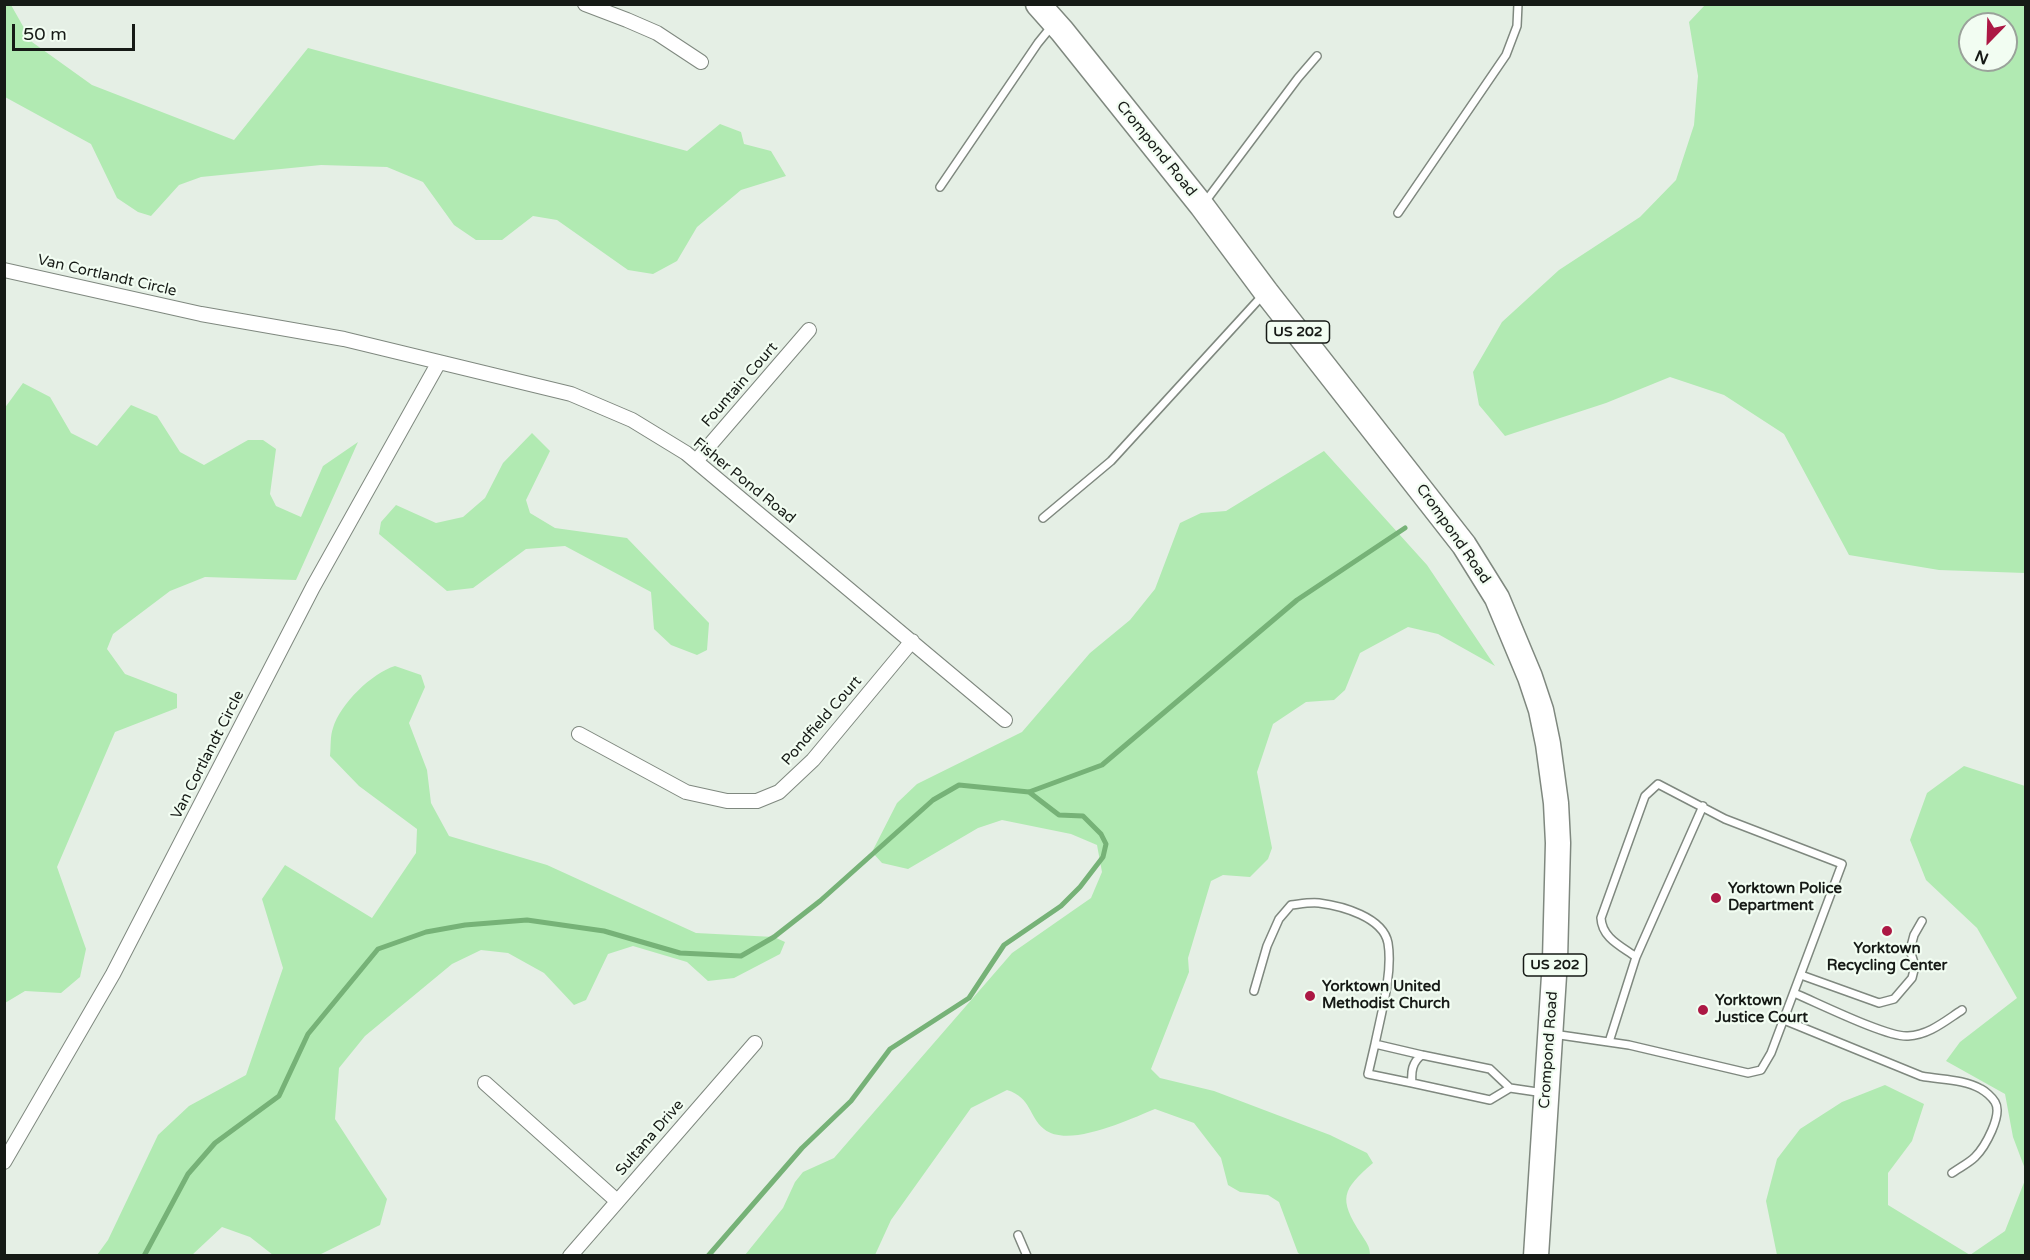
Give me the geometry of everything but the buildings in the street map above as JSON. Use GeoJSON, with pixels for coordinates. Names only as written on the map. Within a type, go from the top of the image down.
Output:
{"type":"FeatureCollection","features":[{"type":"Feature","properties":{"kind":"highway","name":"Crompond Road"},"geometry":{"type":"LineString","coordinates":[[1048,11],[1464,545],[1497,598],[1530,677],[1541,710],[1548,744],[1557,813],[1558,900],[1536,1256]]}},
{"type":"Feature","properties":{"kind":"street"},"geometry":{"type":"LineString","coordinates":[[585,4],[657,33],[701,62]]}},
{"type":"Feature","properties":{"kind":"street","name":"Van Cortlandt Circle"},"geometry":{"type":"LineString","coordinates":[[4,270],[201,314],[344,339]]}},
{"type":"Feature","properties":{"kind":"street","name":"Fountain Court"},"geometry":{"type":"LineString","coordinates":[[696,461],[809,330]]}},
{"type":"Feature","properties":{"kind":"street","name":"Fisher Pond Road"},"geometry":{"type":"LineString","coordinates":[[344,339],[571,394],[632,420],[687,453],[1005,720]]}},
{"type":"Feature","properties":{"kind":"street","name":"Van Cortlandt Circle"},"geometry":{"type":"LineString","coordinates":[[4,1162],[113,974],[313,587],[439,362]]}},
{"type":"Feature","properties":{"kind":"street","name":"Pondfield Court"},"geometry":{"type":"LineString","coordinates":[[579,735],[686,792],[727,801],[757,801],[779,792],[813,760],[912,641]]}},
{"type":"Feature","properties":{"kind":"street","name":"Sultana Drive"},"geometry":{"type":"LineString","coordinates":[[570,1256],[754,1042]]}},
{"type":"Feature","properties":{"kind":"street"},"geometry":{"type":"LineString","coordinates":[[485,1083],[617,1201]]}},
{"type":"Feature","properties":{"kind":"lane"},"geometry":{"type":"LineString","coordinates":[[1398,213],[1506,55],[1517,26],[1518,4]]}},
{"type":"Feature","properties":{"kind":"lane"},"geometry":{"type":"LineString","coordinates":[[940,188],[1038,43],[1048,11]]}},
{"type":"Feature","properties":{"kind":"lane"},"geometry":{"type":"LineString","coordinates":[[1202,206],[1317,56]]}},
{"type":"Feature","properties":{"kind":"lane"},"geometry":{"type":"LineString","coordinates":[[1044,518],[1111,462],[1266,292]]}},
{"type":"Feature","properties":{"kind":"lane"},"geometry":{"type":"LineString","coordinates":[[1550,1034],[1629,1045],[1748,1072],[1761,1070],[1772,1053],[1842,864],[1725,819],[1658,784],[1645,796],[1601,918],[1602,927],[1609,938],[1636,957]]}},
{"type":"Feature","properties":{"kind":"lane"},"geometry":{"type":"LineString","coordinates":[[1609,1042],[1636,957],[1703,807]]}},
{"type":"Feature","properties":{"kind":"lane"},"geometry":{"type":"LineString","coordinates":[[1254,991],[1267,946],[1279,919],[1291,905],[1319,903],[1354,912],[1376,923],[1387,940],[1389,964],[1368,1074],[1490,1100],[1510,1088]]}},
{"type":"Feature","properties":{"kind":"lane"},"geometry":{"type":"LineString","coordinates":[[1801,975],[1879,1003],[1894,999],[1912,978],[1915,966],[1910,950],[1914,935],[1922,921]]}},
{"type":"Feature","properties":{"kind":"lane"},"geometry":{"type":"LineString","coordinates":[[1794,993],[1881,1030],[1906,1037],[1931,1031],[1962,1010]]}},
{"type":"Feature","properties":{"kind":"lane"},"geometry":{"type":"LineString","coordinates":[[1784,1020],[1921,1076],[1944,1081],[1961,1081],[1982,1090],[1995,1102],[1997,1114],[1986,1145],[1974,1159],[1952,1173]]}},
{"type":"Feature","properties":{"kind":"lane"},"geometry":{"type":"LineString","coordinates":[[1375,1044],[1490,1069],[1510,1088],[1546,1093]]}},
{"type":"Feature","properties":{"kind":"lane"},"geometry":{"type":"LineString","coordinates":[[1412,1083],[1411,1073],[1416,1059],[1422,1055]]}},
{"type":"Feature","properties":{"kind":"lane"},"geometry":{"type":"LineString","coordinates":[[1018,1235],[1027,1256]]}},
{"type":"Feature","properties":{"kind":"green space"},"geometry":{"type":"Polygon","coordinates":[[[4,5],[11,5],[32,42],[92,85],[234,140],[308,48],[687,151],[720,124],[741,132],[744,144],[771,151],[786,176],[741,190],[697,227],[677,261],[653,274],[628,270],[557,220],[533,216],[502,240],[476,240],[454,225],[423,182],[387,167],[321,165],[201,177],[179,185],[151,216],[138,212],[117,198],[91,144],[5,97],[4,5]]]}},
{"type":"Feature","properties":{"kind":"green space"},"geometry":{"type":"Polygon","coordinates":[[[1705,5],[2025,5],[2025,573],[1939,570],[1849,555],[1784,434],[1724,395],[1670,377],[1606,403],[1505,436],[1479,405],[1473,372],[1502,322],[1559,270],[1640,217],[1676,180],[1694,125],[1698,76],[1689,22],[1705,5]]]}},
{"type":"Feature","properties":{"kind":"green space"},"geometry":{"type":"Polygon","coordinates":[[[23,383],[50,397],[71,433],[97,446],[131,405],[157,416],[180,452],[204,465],[248,440],[263,440],[276,449],[270,494],[276,506],[301,517],[323,466],[358,442],[296,580],[205,577],[170,591],[113,634],[107,649],[125,674],[177,694],[177,708],[115,732],[57,867],[86,949],[80,977],[61,993],[25,991],[5,1003],[4,409],[23,383]]]}},
{"type":"Feature","properties":{"kind":"green space"},"geometry":{"type":"Polygon","coordinates":[[[532,433],[550,451],[526,500],[530,513],[555,528],[627,538],[709,623],[707,650],[697,655],[671,645],[654,629],[651,592],[565,546],[526,549],[473,588],[447,591],[379,534],[381,522],[396,505],[436,523],[463,517],[485,498],[503,463],[532,433]]]}},
{"type":"Feature","properties":{"kind":"green space"},"geometry":{"type":"Polygon","coordinates":[[[1324,451],[1427,565],[1495,666],[1438,634],[1408,627],[1360,653],[1345,690],[1334,700],[1306,702],[1273,724],[1257,772],[1272,848],[1268,859],[1250,877],[1223,875],[1211,881],[1188,958],[1189,972],[1151,1069],[1160,1078],[1214,1091],[1330,1135],[1367,1153],[1373,1163],[1355,1180],[1347,1195],[1347,1203],[1349,1212],[1370,1255],[1304,1256],[1298,1253],[1279,1202],[1268,1195],[1240,1192],[1228,1185],[1221,1158],[1194,1123],[1155,1109],[1115,1125],[1083,1134],[1068,1136],[1055,1134],[1044,1129],[1025,1102],[1015,1093],[1007,1090],[971,1108],[891,1220],[875,1255],[745,1255],[783,1208],[795,1182],[803,1172],[834,1158],[1012,953],[1091,898],[1102,872],[1097,845],[1071,834],[1002,820],[978,828],[908,869],[882,863],[872,852],[897,803],[917,784],[1022,732],[1090,653],[1130,620],[1155,589],[1180,523],[1201,513],[1226,511],[1324,451]]]}},
{"type":"Feature","properties":{"kind":"green space"},"geometry":{"type":"Polygon","coordinates":[[[395,666],[421,675],[425,687],[409,723],[427,770],[431,803],[449,836],[547,865],[696,933],[774,937],[785,942],[780,954],[734,978],[708,981],[687,962],[633,946],[608,954],[586,1000],[574,1005],[544,973],[508,953],[481,950],[452,964],[365,1036],[339,1068],[335,1119],[387,1199],[380,1225],[317,1256],[273,1255],[250,1237],[222,1227],[192,1255],[97,1255],[108,1240],[158,1135],[189,1106],[246,1075],[283,968],[262,899],[285,865],[372,918],[416,853],[417,829],[359,786],[330,756],[332,731],[342,709],[367,682],[395,666]]]}},
{"type":"Feature","properties":{"kind":"green space"},"geometry":{"type":"Polygon","coordinates":[[[1964,766],[2025,786],[2025,1169],[2013,1137],[2005,1094],[1946,1061],[1960,1042],[2017,998],[1977,928],[1926,880],[1910,840],[1927,793],[1964,766]]]}},
{"type":"Feature","properties":{"kind":"green space"},"geometry":{"type":"Polygon","coordinates":[[[1885,1085],[1924,1104],[1912,1141],[1888,1173],[1888,1205],[1970,1255],[1777,1255],[1766,1201],[1777,1159],[1800,1129],[1842,1102],[1885,1085]]]}},
{"type":"Feature","properties":{"kind":"green space"},"geometry":{"type":"Polygon","coordinates":[[[2025,1180],[2025,1255],[1970,1255],[2005,1231],[2025,1180]]]}},
{"type":"Feature","properties":{"kind":"waterway"},"geometry":{"type":"LineString","coordinates":[[144,1256],[188,1174],[215,1143],[279,1096],[308,1034],[378,949],[426,932],[465,925],[527,920],[604,931],[680,953],[741,956],[774,937],[820,901],[933,800],[959,785],[1029,792],[1102,765],[1297,600],[1405,528]]}},
{"type":"Feature","properties":{"kind":"waterway"},"geometry":{"type":"LineString","coordinates":[[708,1256],[802,1148],[851,1101],[890,1049],[969,998],[1004,945],[1061,906],[1080,887],[1103,857],[1106,844],[1101,834],[1083,816],[1059,815],[1029,792]]}},
{"type":"Feature","properties":{"kind":"place","name":"Yorktown Police Department"},"geometry":{"type":"Point","coordinates":[1716,898]}},
{"type":"Feature","properties":{"kind":"place","name":"Yorktown Recycling Center"},"geometry":{"type":"Point","coordinates":[1887,931]}},
{"type":"Feature","properties":{"kind":"place","name":"Yorktown United Methodist Church"},"geometry":{"type":"Point","coordinates":[1310,996]}},
{"type":"Feature","properties":{"kind":"place","name":"Yorktown Justice Court"},"geometry":{"type":"Point","coordinates":[1703,1010]}}]}
